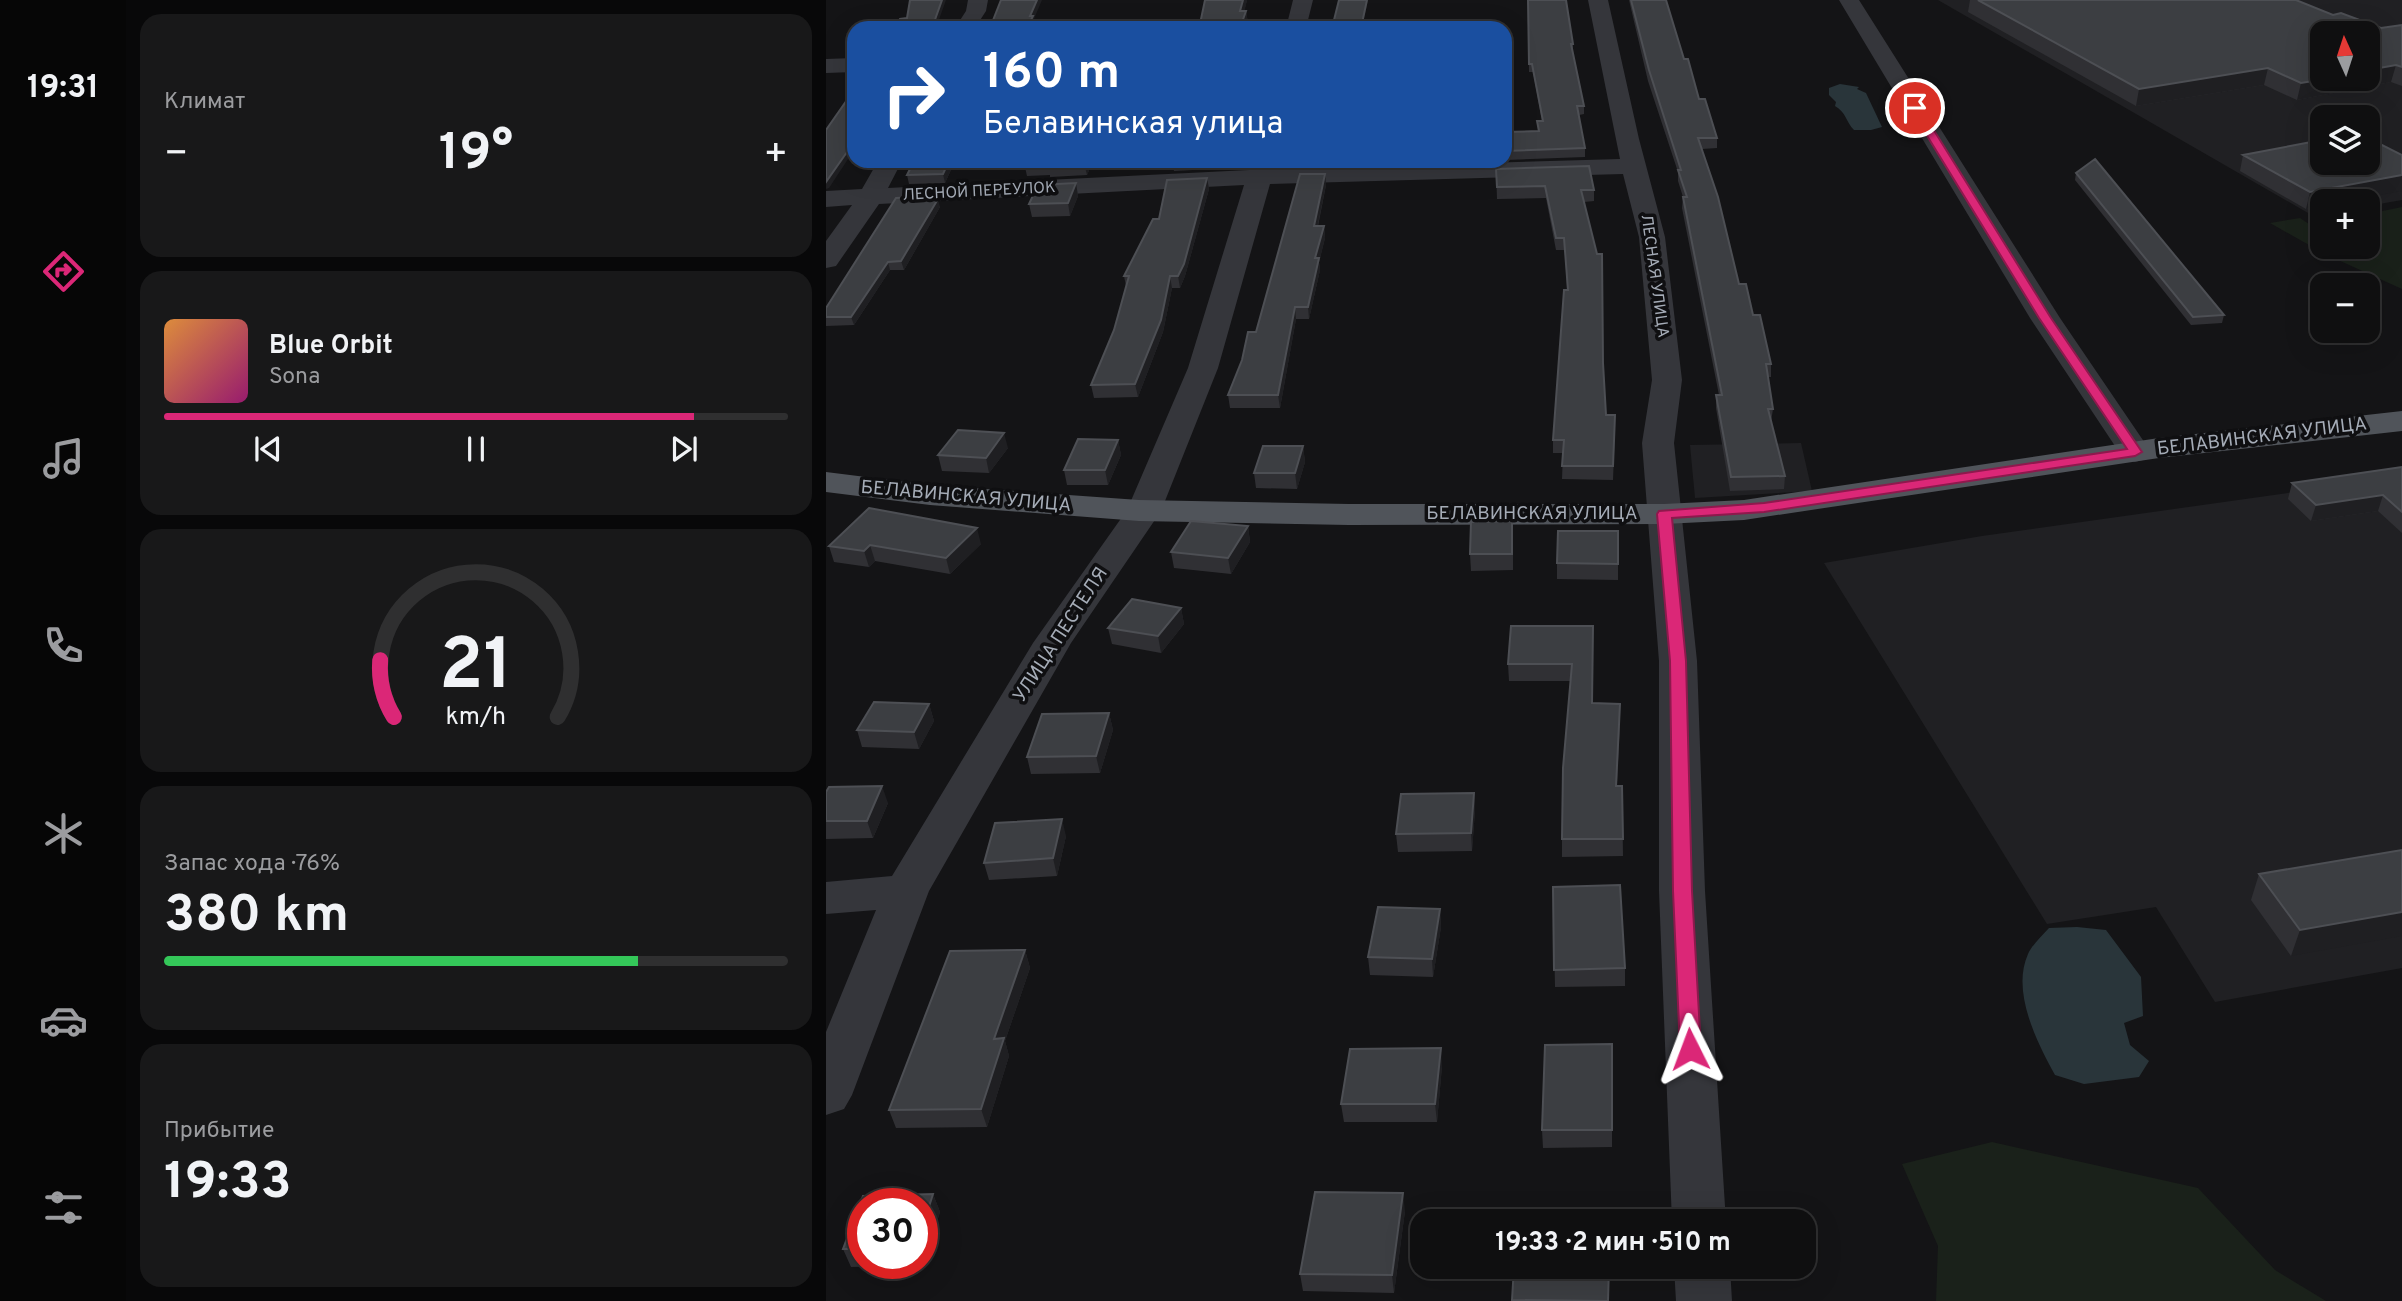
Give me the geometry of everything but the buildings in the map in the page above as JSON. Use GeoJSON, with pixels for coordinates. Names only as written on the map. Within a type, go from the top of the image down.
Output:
{"type":"FeatureCollection","features":[{"type":"Feature","properties":{"kind":"main road","name":"БЕЛАВИНСКАЯ УЛИЦА"},"geometry":{"type":"LineString","coordinates":[[826,482],[914,495],[1005,504],[1143,511],[1664,514],[1771,506],[2135,452],[2402,421]]}},
{"type":"Feature","properties":{"kind":"street"},"geometry":{"type":"LineString","coordinates":[[970,21],[976,11],[978,0]]}},
{"type":"Feature","properties":{"kind":"street"},"geometry":{"type":"LineString","coordinates":[[1298,21],[1303,0]]}},
{"type":"Feature","properties":{"kind":"street","name":"ЛЕСНАЯ УЛИЦА"},"geometry":{"type":"LineString","coordinates":[[1598,0],[1626,139],[1636,166],[1652,237],[1667,380],[1658,443],[1678,661],[1682,891],[1698,1209]]}},
{"type":"Feature","properties":{"kind":"street"},"geometry":{"type":"LineString","coordinates":[[1849,0],[2038,307],[2135,452]]}},
{"type":"Feature","properties":{"kind":"street"},"geometry":{"type":"LineString","coordinates":[[826,66],[847,65]]}},
{"type":"Feature","properties":{"kind":"street","name":"ЛЕСНОЙ ПЕРЕУЛОК"},"geometry":{"type":"LineString","coordinates":[[1512,167],[1636,166]]}},
{"type":"Feature","properties":{"kind":"street"},"geometry":{"type":"LineString","coordinates":[[826,260],[871,197],[886,168]]}},
{"type":"Feature","properties":{"kind":"street","name":"ЛЕСНОЙ ПЕРЕУЛОК"},"geometry":{"type":"LineString","coordinates":[[826,199],[1262,169],[1387,168]]}},
{"type":"Feature","properties":{"kind":"street","name":"УЛИЦА ПЕСТЕЛЯ"},"geometry":{"type":"LineString","coordinates":[[826,1095],[906,891],[1052,643],[1143,511],[1203,368],[1262,169]]}},
{"type":"Feature","properties":{"kind":"street"},"geometry":{"type":"LineString","coordinates":[[826,898],[906,891]]}},
{"type":"Feature","properties":{"kind":"street"},"geometry":{"type":"LineString","coordinates":[[1703,1279],[1704,1301]]}},
{"type":"Feature","properties":{"kind":"shaded area"},"geometry":{"type":"Polygon","coordinates":[[[1938,0],[2402,0],[2402,200],[2380,204],[2380,189],[2310,189],[2310,214],[1938,0]]]}},
{"type":"Feature","properties":{"kind":"shaded area"},"geometry":{"type":"Polygon","coordinates":[[[1840,84],[1859,87],[1857,89],[1866,93],[1882,127],[1854,130],[1829,95],[1829,88],[1840,84]]]}},
{"type":"Feature","properties":{"kind":"shaded area"},"geometry":{"type":"Polygon","coordinates":[[[2402,207],[2402,289],[2380,279],[2380,273],[2367,273],[2336,259],[2380,259],[2380,212],[2402,207]]]}},
{"type":"Feature","properties":{"kind":"shaded area"},"geometry":{"type":"Polygon","coordinates":[[[2300,218],[2310,225],[2310,246],[2270,223],[2300,218]]]}},
{"type":"Feature","properties":{"kind":"shaded area"},"geometry":{"type":"Polygon","coordinates":[[[1801,443],[1812,491],[1695,498],[1690,445],[1801,443]]]}},
{"type":"Feature","properties":{"kind":"shaded area"},"geometry":{"type":"Polygon","coordinates":[[[2402,477],[2402,968],[2215,1002],[2156,907],[2047,924],[1824,563],[1982,536],[2402,477]]]}},
{"type":"Feature","properties":{"kind":"shaded area"},"geometry":{"type":"Polygon","coordinates":[[[2049,928],[2106,930],[2141,977],[2143,1016],[2124,1023],[2130,1045],[2149,1061],[2139,1077],[2084,1084],[2055,1075],[2034,1032],[2024,1000],[2024,969],[2028,954],[2049,928]]]}},
{"type":"Feature","properties":{"kind":"shaded area"},"geometry":{"type":"Polygon","coordinates":[[[1992,1142],[2198,1188],[2275,1270],[2326,1301],[1936,1301],[1938,1246],[1902,1164],[1992,1142]]]}},
{"type":"Feature","properties":{"kind":"route"},"geometry":{"type":"LineString","coordinates":[[1690,1049],[1682,891],[1678,661],[1664,514],[1744,510],[2135,452],[2045,318],[1915,108]]}}]}
